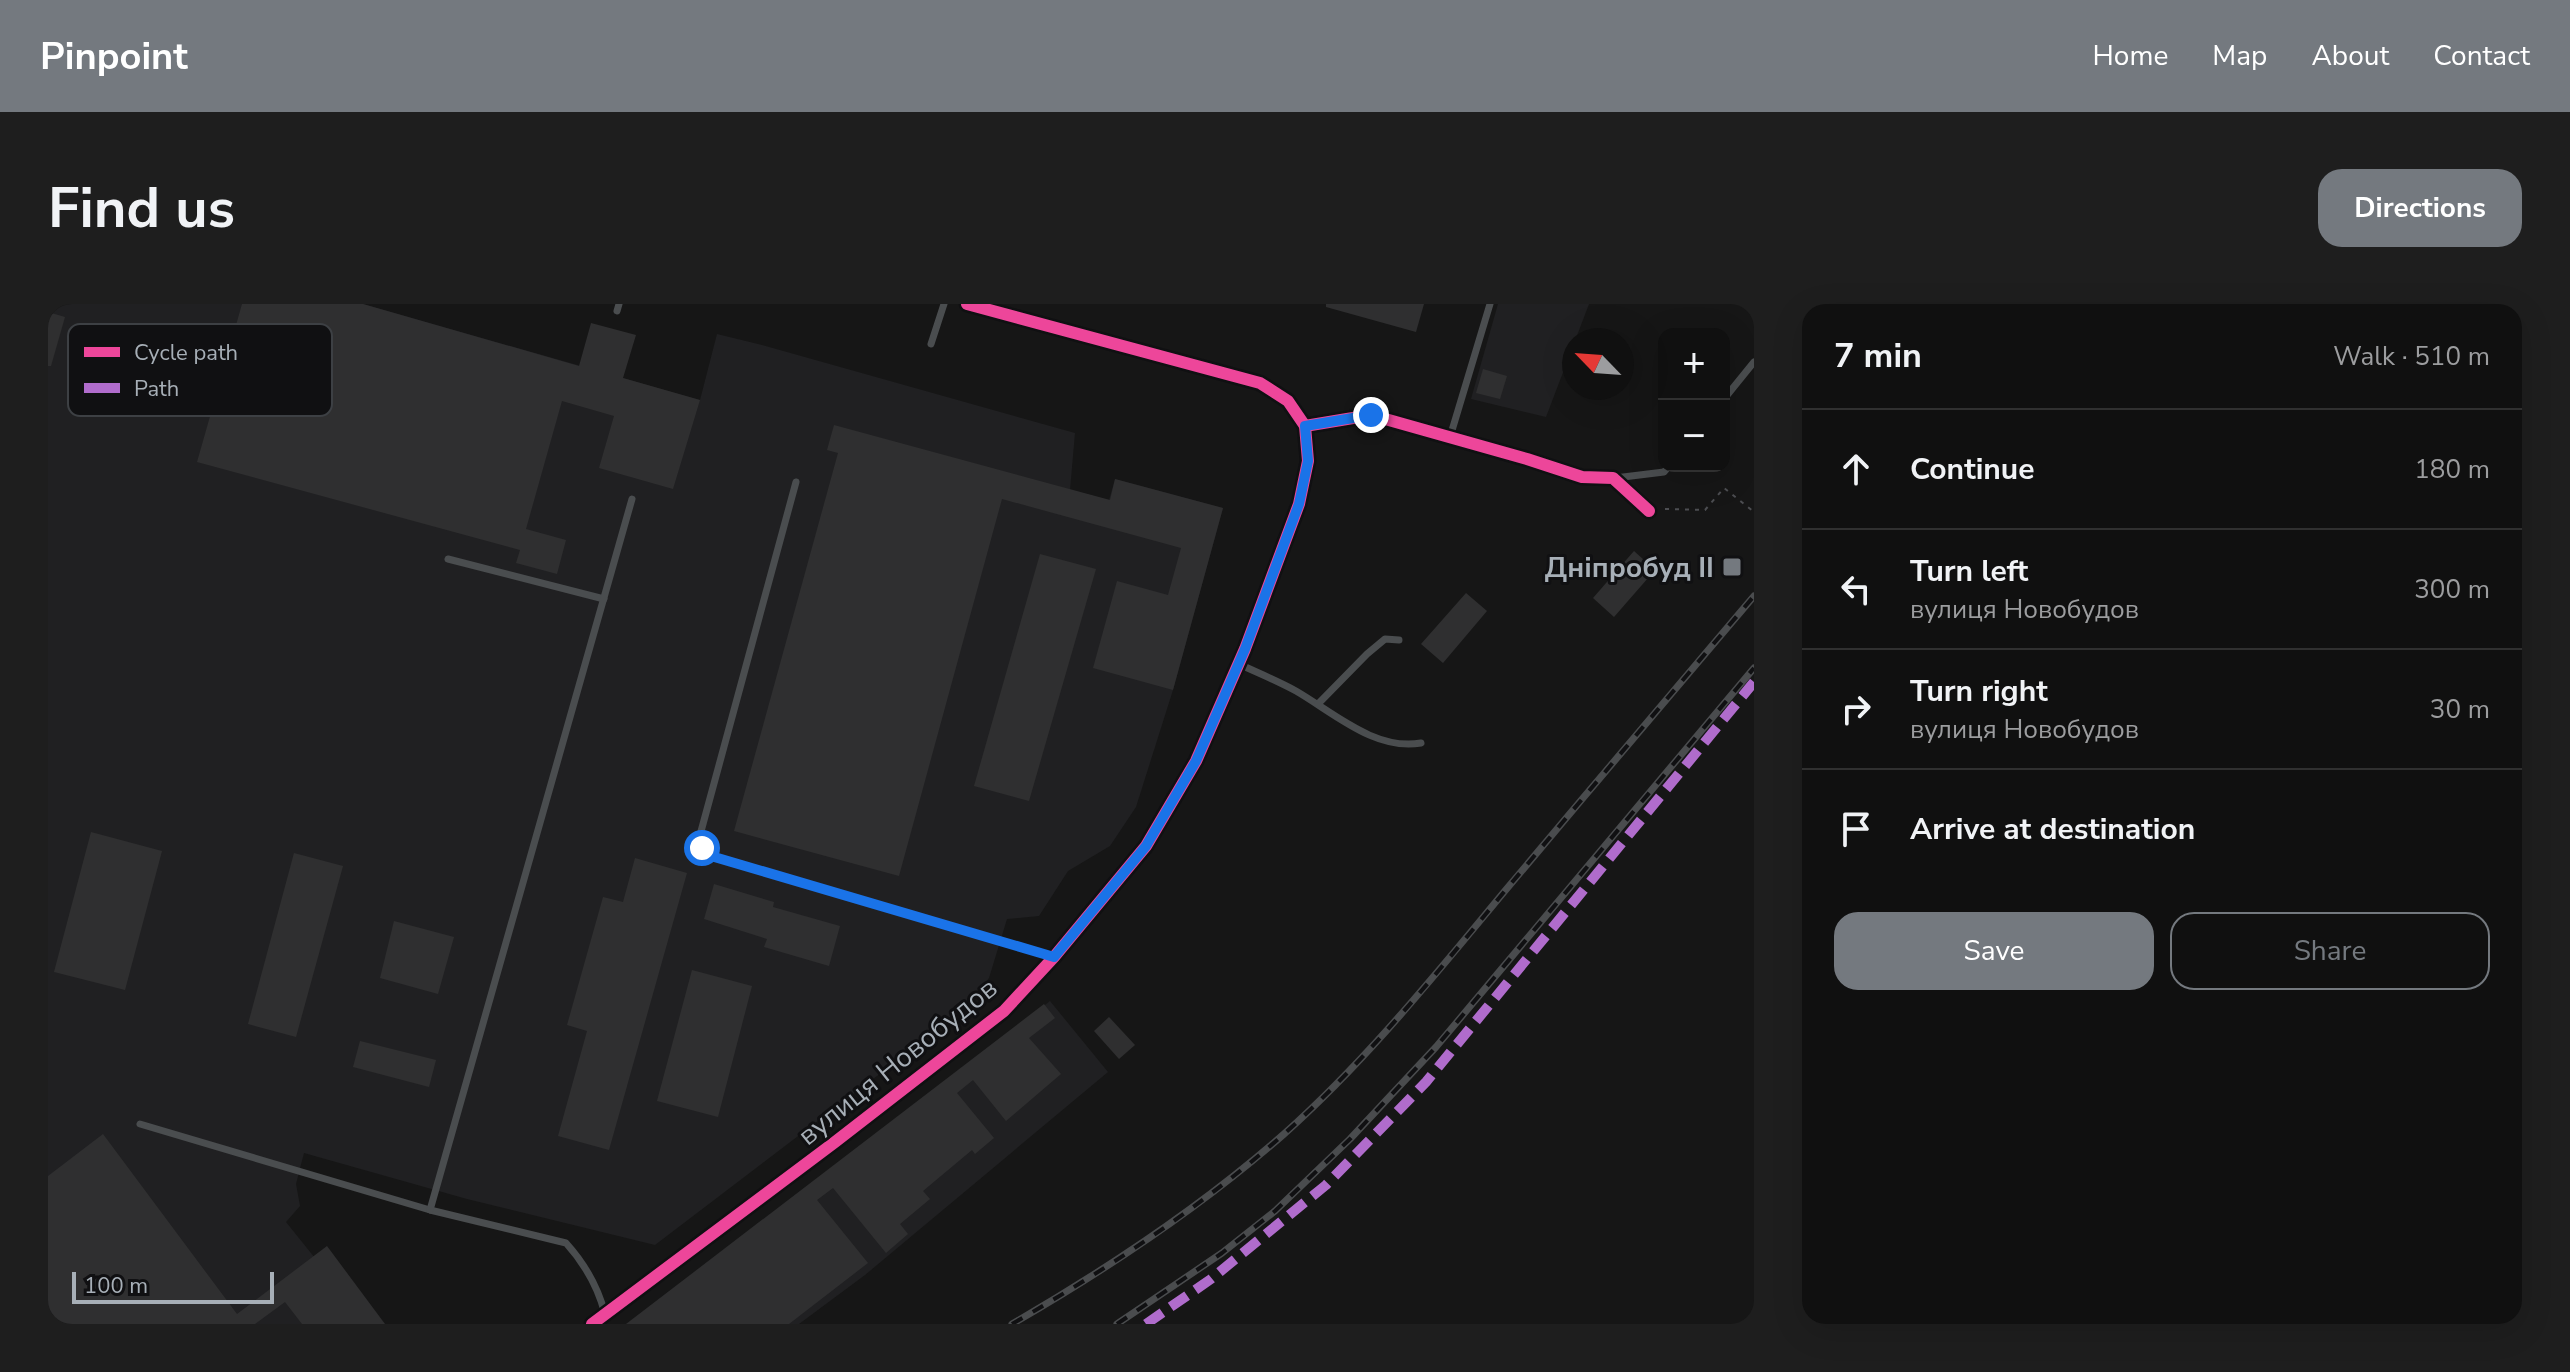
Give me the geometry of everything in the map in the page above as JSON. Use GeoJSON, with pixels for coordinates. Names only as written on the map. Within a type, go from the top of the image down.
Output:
{"type":"FeatureCollection","features":[{"type":"Feature","properties":{"kind":"street"},"geometry":{"type":"LineString","coordinates":[[967,304],[1260,383],[1288,401],[1305,426],[1371,415],[1582,477],[1613,478],[1649,511]]}},
{"type":"Feature","properties":{"kind":"street","name":"вулиця Новобудов"},"geometry":{"type":"LineString","coordinates":[[592,1324],[1004,1011],[1054,957],[1146,846],[1196,761],[1239,664],[1299,504],[1308,461],[1305,426]]}},
{"type":"Feature","properties":{"kind":"lane"},"geometry":{"type":"LineString","coordinates":[[931,344],[944,304]]}},
{"type":"Feature","properties":{"kind":"lane"},"geometry":{"type":"LineString","coordinates":[[1450,437],[1490,304]]}},
{"type":"Feature","properties":{"kind":"lane"},"geometry":{"type":"LineString","coordinates":[[1730,392],[1754,362]]}},
{"type":"Feature","properties":{"kind":"lane"},"geometry":{"type":"LineString","coordinates":[[1613,478],[1664,472]]}},
{"type":"Feature","properties":{"kind":"lane"},"geometry":{"type":"LineString","coordinates":[[796,482],[700,835],[702,848],[711,856],[1054,957]]}},
{"type":"Feature","properties":{"kind":"lane"},"geometry":{"type":"LineString","coordinates":[[430,1210],[632,499]]}},
{"type":"Feature","properties":{"kind":"lane"},"geometry":{"type":"LineString","coordinates":[[448,559],[604,599]]}},
{"type":"Feature","properties":{"kind":"lane"},"geometry":{"type":"LineString","coordinates":[[1318,704],[1385,639],[1399,640]]}},
{"type":"Feature","properties":{"kind":"lane"},"geometry":{"type":"LineString","coordinates":[[1239,664],[1293,689],[1374,737],[1405,746],[1421,743]]}},
{"type":"Feature","properties":{"kind":"lane"},"geometry":{"type":"LineString","coordinates":[[140,1124],[430,1210],[566,1243],[579,1258],[601,1295],[605,1314]]}},
{"type":"Feature","properties":{"kind":"path"},"geometry":{"type":"LineString","coordinates":[[1649,511],[1705,510],[1724,488],[1754,512]]}},
{"type":"Feature","properties":{"kind":"shaded area"},"geometry":{"type":"Polygon","coordinates":[[[48,304],[363,304],[700,400],[717,334],[1075,433],[1070,490],[1109,500],[1115,479],[1223,508],[1173,690],[1136,807],[1110,846],[1068,871],[1039,916],[1007,919],[989,978],[965,1009],[655,1245],[467,1199],[304,1153],[296,1184],[300,1206],[286,1222],[368,1324],[48,1324],[48,304]]]}},
{"type":"Feature","properties":{"kind":"shaded area"},"geometry":{"type":"Polygon","coordinates":[[[1498,304],[1589,304],[1580,328],[1562,328],[1562,375],[1546,417],[1471,399],[1498,304]]]}},
{"type":"Feature","properties":{"kind":"shaded area"},"geometry":{"type":"Polygon","coordinates":[[[1050,1001],[1108,1072],[865,1275],[799,1324],[632,1324],[1050,1001]]]}},
{"type":"Feature","properties":{"kind":"building"},"geometry":{"type":"Polygon","coordinates":[[[242,304],[363,304],[579,366],[591,323],[636,335],[623,378],[700,400],[673,489],[599,468],[614,416],[562,401],[526,529],[566,540],[557,574],[516,563],[520,550],[197,462],[210,416],[332,416],[332,324],[236,324],[242,304]]]}},
{"type":"Feature","properties":{"kind":"building"},"geometry":{"type":"Polygon","coordinates":[[[1326,304],[1424,304],[1416,332],[1326,307],[1326,304]]]}},
{"type":"Feature","properties":{"kind":"building"},"geometry":{"type":"Polygon","coordinates":[[[48,312],[65,317],[51,366],[48,366],[48,312]]]}},
{"type":"Feature","properties":{"kind":"building"},"geometry":{"type":"Polygon","coordinates":[[[1483,369],[1507,376],[1500,399],[1476,393],[1483,369]]]}},
{"type":"Feature","properties":{"kind":"building"},"geometry":{"type":"Polygon","coordinates":[[[834,425],[1110,500],[1115,479],[1223,508],[1173,690],[1093,668],[1117,581],[1168,595],[1181,548],[1002,499],[899,876],[734,831],[838,453],[827,450],[834,425]]]}},
{"type":"Feature","properties":{"kind":"building"},"geometry":{"type":"Polygon","coordinates":[[[1634,551],[1655,570],[1614,617],[1593,598],[1634,551]]]}},
{"type":"Feature","properties":{"kind":"building"},"geometry":{"type":"Polygon","coordinates":[[[1040,554],[1096,569],[1029,801],[974,786],[1040,554]]]}},
{"type":"Feature","properties":{"kind":"building"},"geometry":{"type":"Polygon","coordinates":[[[1466,593],[1487,611],[1443,663],[1421,644],[1466,593]]]}},
{"type":"Feature","properties":{"kind":"building"},"geometry":{"type":"Polygon","coordinates":[[[91,832],[162,851],[125,990],[54,972],[91,832]]]}},
{"type":"Feature","properties":{"kind":"building"},"geometry":{"type":"Polygon","coordinates":[[[294,853],[343,866],[296,1037],[248,1024],[294,853]]]}},
{"type":"Feature","properties":{"kind":"building"},"geometry":{"type":"Polygon","coordinates":[[[635,858],[687,873],[609,1150],[558,1136],[587,1031],[567,1025],[603,897],[623,902],[635,858]]]}},
{"type":"Feature","properties":{"kind":"building"},"geometry":{"type":"Polygon","coordinates":[[[714,884],[774,902],[773,907],[840,926],[829,966],[764,947],[767,939],[704,919],[714,884]]]}},
{"type":"Feature","properties":{"kind":"building"},"geometry":{"type":"Polygon","coordinates":[[[394,921],[454,937],[438,994],[380,978],[394,921]]]}},
{"type":"Feature","properties":{"kind":"building"},"geometry":{"type":"Polygon","coordinates":[[[692,970],[752,986],[718,1117],[657,1101],[692,970]]]}},
{"type":"Feature","properties":{"kind":"building"},"geometry":{"type":"Polygon","coordinates":[[[1044,1004],[1055,1018],[1029,1038],[1061,1074],[1006,1121],[973,1080],[957,1093],[994,1138],[975,1154],[972,1150],[923,1191],[930,1199],[900,1224],[908,1234],[886,1253],[833,1188],[817,1200],[868,1263],[789,1324],[626,1324],[1044,1004]]]}},
{"type":"Feature","properties":{"kind":"building"},"geometry":{"type":"Polygon","coordinates":[[[1109,1017],[1135,1045],[1119,1059],[1094,1031],[1109,1017]]]}},
{"type":"Feature","properties":{"kind":"building"},"geometry":{"type":"Polygon","coordinates":[[[360,1041],[436,1060],[429,1087],[353,1067],[360,1041]]]}},
{"type":"Feature","properties":{"kind":"building"},"geometry":{"type":"Polygon","coordinates":[[[103,1134],[237,1314],[327,1246],[385,1324],[302,1324],[285,1302],[255,1324],[48,1324],[48,1176],[103,1134]]]}},
{"type":"Feature","properties":{"kind":"railway"},"geometry":{"type":"LineString","coordinates":[[1012,1324],[1119,1259],[1187,1211],[1252,1161],[1314,1106],[1426,986],[1754,596]]}},
{"type":"Feature","properties":{"kind":"railway"},"geometry":{"type":"LineString","coordinates":[[1117,1324],[1222,1253],[1275,1211],[1350,1139],[1436,1047],[1754,668]]}},
{"type":"Feature","properties":{"kind":"marked path"},"geometry":{"type":"LineString","coordinates":[[1146,1324],[1211,1279],[1326,1185],[1426,1082],[1754,682]]}},
{"type":"Feature","properties":{"kind":"cycle path"},"geometry":{"type":"LineString","coordinates":[[592,1324],[1004,1011],[1054,957],[1146,846],[1196,761],[1245,649],[1299,504],[1308,461],[1305,426],[1288,401],[1260,383],[967,304]]}},
{"type":"Feature","properties":{"kind":"cycle path"},"geometry":{"type":"LineString","coordinates":[[1305,426],[1371,415],[1582,477],[1613,478],[1649,511]]}},
{"type":"Feature","properties":{"kind":"place","name":"Дніпробуд ІІ"},"geometry":{"type":"Point","coordinates":[1732,567]}},
{"type":"Feature","properties":{"kind":"route"},"geometry":{"type":"LineString","coordinates":[[702,848],[711,856],[1054,957],[1146,846],[1196,761],[1245,649],[1299,504],[1308,461],[1305,426],[1371,415]]}}]}
